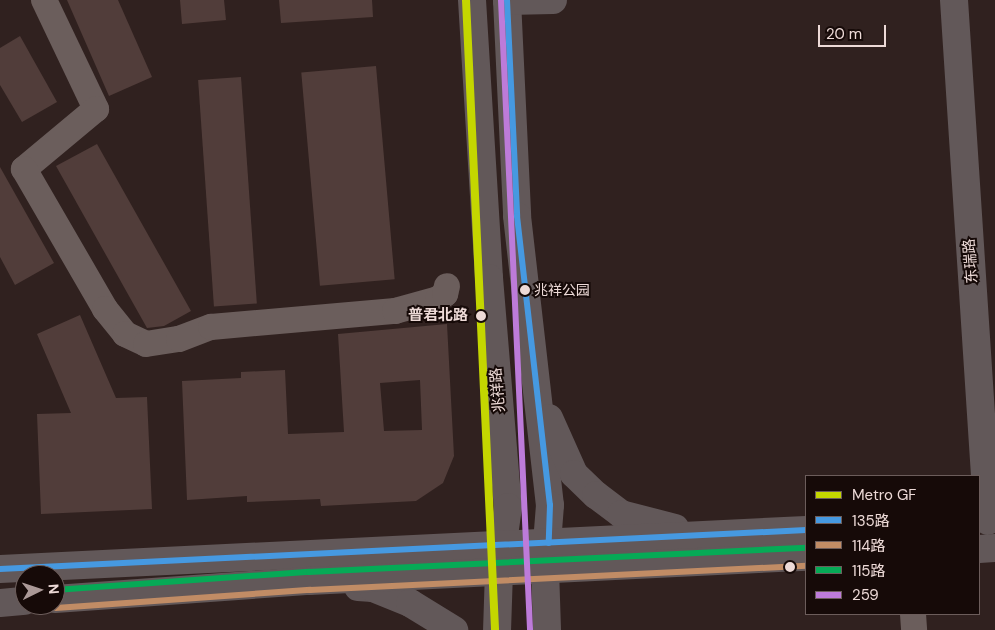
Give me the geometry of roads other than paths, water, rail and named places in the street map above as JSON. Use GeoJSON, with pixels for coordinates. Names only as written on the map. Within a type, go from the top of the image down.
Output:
{"type":"FeatureCollection","features":[{"type":"Feature","properties":{"kind":"main road","name":"兆祥路"},"geometry":{"type":"LineString","coordinates":[[472,0],[489,278],[508,507],[497,630]]}},
{"type":"Feature","properties":{"kind":"main road"},"geometry":{"type":"LineString","coordinates":[[547,630],[547,556],[550,505],[517,216],[506,0],[553,0]]}},
{"type":"Feature","properties":{"kind":"main road","name":"东瑞路"},"geometry":{"type":"LineString","coordinates":[[954,0],[987,521]]}},
{"type":"Feature","properties":{"kind":"main road"},"geometry":{"type":"LineString","coordinates":[[534,368],[553,430],[574,474],[596,495],[621,514],[660,526],[718,535]]}},
{"type":"Feature","properties":{"kind":"main road"},"geometry":{"type":"LineString","coordinates":[[547,556],[718,535],[805,530]]}},
{"type":"Feature","properties":{"kind":"main road"},"geometry":{"type":"LineString","coordinates":[[980,549],[995,548]]}},
{"type":"Feature","properties":{"kind":"main road"},"geometry":{"type":"LineString","coordinates":[[0,569],[547,556],[805,557]]}},
{"type":"Feature","properties":{"kind":"main road"},"geometry":{"type":"LineString","coordinates":[[65,598],[309,581],[502,558]]}},
{"type":"Feature","properties":{"kind":"main road"},"geometry":{"type":"LineString","coordinates":[[309,581],[373,588],[410,603],[454,630]]}},
{"type":"Feature","properties":{"kind":"main road"},"geometry":{"type":"LineString","coordinates":[[0,603],[15,602]]}},
{"type":"Feature","properties":{"kind":"street"},"geometry":{"type":"LineString","coordinates":[[44,0],[96,108],[24,169],[105,309],[125,334],[146,344],[179,339],[211,327],[395,311],[438,298],[445,294],[447,286]]}},
{"type":"Feature","properties":{"kind":"street"},"geometry":{"type":"LineString","coordinates":[[913,615],[914,630]]}},
{"type":"Feature","properties":{"kind":"metro line","name":"GF"},"geometry":{"type":"LineString","coordinates":[[466,0],[495,630]]}},
{"type":"Feature","properties":{"kind":"place","name":"兆祥公园"},"geometry":{"type":"Point","coordinates":[525,290]}},
{"type":"Feature","properties":{"kind":"place","name":"普君北路"},"geometry":{"type":"Point","coordinates":[481,316]}}]}
